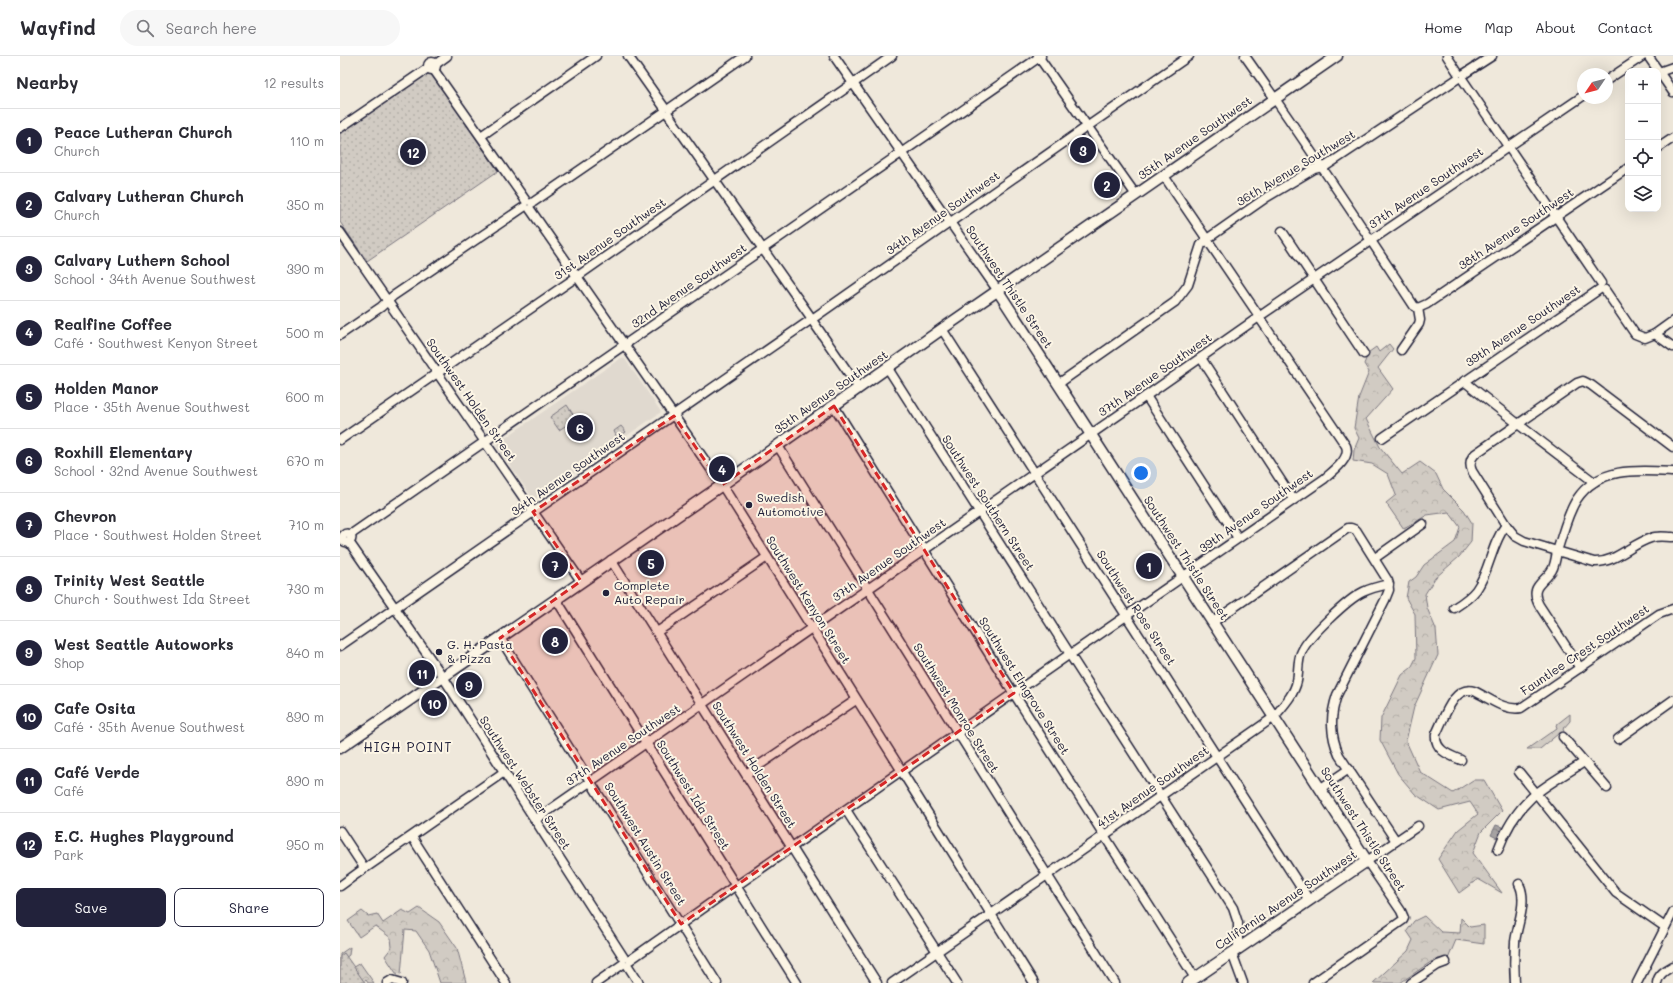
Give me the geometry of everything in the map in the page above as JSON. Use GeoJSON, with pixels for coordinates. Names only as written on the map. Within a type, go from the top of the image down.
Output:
{"type":"FeatureCollection","features":[{"type":"Feature","properties":{"kind":"main road","name":"35th Avenue Southwest"},"geometry":{"type":"LineString","coordinates":[[340,748],[722,485],[942,329],[1337,56]]}},
{"type":"Feature","properties":{"kind":"main road","name":"Southwest Thistle Street"},"geometry":{"type":"LineString","coordinates":[[998,291],[1367,860]]}},
{"type":"Feature","properties":{"kind":"main road","name":"California Avenue Southwest"},"geometry":{"type":"LineString","coordinates":[[1191,980],[1367,860]]}},
{"type":"Feature","properties":{"kind":"street"},"geometry":{"type":"LineString","coordinates":[[340,128],[431,64],[447,56]]}},
{"type":"Feature","properties":{"kind":"street"},"geometry":{"type":"LineString","coordinates":[[481,136],[596,56]]}},
{"type":"Feature","properties":{"kind":"street"},"geometry":{"type":"LineString","coordinates":[[628,56],[859,388]]}},
{"type":"Feature","properties":{"kind":"street"},"geometry":{"type":"LineString","coordinates":[[340,335],[745,56]]}},
{"type":"Feature","properties":{"kind":"street","name":"Southwest Thistle Street"},"geometry":{"type":"LineString","coordinates":[[834,56],[998,291]]}},
{"type":"Feature","properties":{"kind":"street","name":"31st Avenue Southwest"},"geometry":{"type":"LineString","coordinates":[[340,440],[578,276],[892,56]]}},
{"type":"Feature","properties":{"kind":"street"},"geometry":{"type":"LineString","coordinates":[[1039,56],[1136,195]]}},
{"type":"Feature","properties":{"kind":"street","name":"32nd Avenue Southwest"},"geometry":{"type":"LineString","coordinates":[[344,537],[625,346],[1039,56]]}},
{"type":"Feature","properties":{"kind":"street","name":"34th Avenue Southwest"},"geometry":{"type":"LineString","coordinates":[[340,646],[674,416],[1189,56]]}},
{"type":"Feature","properties":{"kind":"street"},"geometry":{"type":"LineString","coordinates":[[1245,56],[1275,98],[1414,306],[1418,308],[1420,320],[1419,324],[1401,350]]}},
{"type":"Feature","properties":{"kind":"street"},"geometry":{"type":"LineString","coordinates":[[1446,56],[1635,334],[1645,338],[1655,334],[1673,321]]}},
{"type":"Feature","properties":{"kind":"street","name":"36th Avenue Southwest"},"geometry":{"type":"LineString","coordinates":[[1058,384],[1175,302],[1188,285],[1201,245],[1207,239],[1267,197],[1314,169],[1326,166],[1492,56]]}},
{"type":"Feature","properties":{"kind":"street"},"geometry":{"type":"LineString","coordinates":[[1613,76],[1643,56]]}},
{"type":"Feature","properties":{"kind":"street"},"geometry":{"type":"LineString","coordinates":[[1648,56],[1656,68]]}},
{"type":"Feature","properties":{"kind":"street","name":"Southwest Kenyon Street"},"geometry":{"type":"LineString","coordinates":[[431,64],[722,485],[1034,983]]}},
{"type":"Feature","properties":{"kind":"street"},"geometry":{"type":"LineString","coordinates":[[1661,71],[1673,67]]}},
{"type":"Feature","properties":{"kind":"street"},"geometry":{"type":"LineString","coordinates":[[1661,75],[1673,92]]}},
{"type":"Feature","properties":{"kind":"street","name":"37th Avenue Southwest"},"geometry":{"type":"LineString","coordinates":[[535,820],[812,629],[1369,240],[1577,100]]}},
{"type":"Feature","properties":{"kind":"street"},"geometry":{"type":"LineString","coordinates":[[1661,146],[1673,138]]}},
{"type":"Feature","properties":{"kind":"street","name":"38th Avenue Southwest"},"geometry":{"type":"LineString","coordinates":[[1418,308],[1427,304],[1625,170]]}},
{"type":"Feature","properties":{"kind":"street"},"geometry":{"type":"LineString","coordinates":[[1164,176],[1259,317]]}},
{"type":"Feature","properties":{"kind":"street"},"geometry":{"type":"LineString","coordinates":[[1282,231],[1364,354]]}},
{"type":"Feature","properties":{"kind":"street","name":"Southwest Holden Street"},"geometry":{"type":"LineString","coordinates":[[340,232],[581,581]]}},
{"type":"Feature","properties":{"kind":"street","name":"39th Avenue Southwest"},"geometry":{"type":"LineString","coordinates":[[1382,438],[1602,287]]}},
{"type":"Feature","properties":{"kind":"street","name":"39th Avenue Southwest"},"geometry":{"type":"LineString","coordinates":[[596,983],[1127,616],[1333,471],[1341,463],[1347,453],[1346,446],[1259,317]]}},
{"type":"Feature","properties":{"kind":"street","name":"Southwest Rose Street"},"geometry":{"type":"LineString","coordinates":[[942,329],[1309,900]]}},
{"type":"Feature","properties":{"kind":"street"},"geometry":{"type":"LineString","coordinates":[[1655,334],[1673,347]]}},
{"type":"Feature","properties":{"kind":"street"},"geometry":{"type":"LineString","coordinates":[[1201,358],[1293,499]]}},
{"type":"Feature","properties":{"kind":"street","name":"Southwest Southern Street"},"geometry":{"type":"LineString","coordinates":[[888,367],[979,512],[1233,908],[1238,923],[1235,950],[1243,983]]}},
{"type":"Feature","properties":{"kind":"street"},"geometry":{"type":"LineString","coordinates":[[1464,381],[1594,482]]}},
{"type":"Feature","properties":{"kind":"street"},"geometry":{"type":"LineString","coordinates":[[1673,447],[1591,385],[1583,381],[1577,383],[1475,454],[1470,460],[1470,467],[1472,471],[1506,525],[1515,536],[1524,541],[1594,562],[1599,562],[1608,560],[1650,538],[1673,537]]}},
{"type":"Feature","properties":{"kind":"street"},"geometry":{"type":"LineString","coordinates":[[1146,396],[1238,538]]}},
{"type":"Feature","properties":{"kind":"street","name":"Southwest Elmgrove Street"},"geometry":{"type":"LineString","coordinates":[[834,406],[1104,835],[1191,980]]}},
{"type":"Feature","properties":{"kind":"street","name":"Southwest Monroe Street"},"geometry":{"type":"LineString","coordinates":[[778,446],[1115,983]]}},
{"type":"Feature","properties":{"kind":"street"},"geometry":{"type":"LineString","coordinates":[[1580,668],[1539,605],[1535,596],[1537,588],[1554,567],[1557,551],[1573,506],[1580,495],[1594,482],[1612,473],[1635,470],[1673,472]]}},
{"type":"Feature","properties":{"kind":"street"},"geometry":{"type":"LineString","coordinates":[[1375,558],[1423,524]]}},
{"type":"Feature","properties":{"kind":"street"},"geometry":{"type":"LineString","coordinates":[[1454,608],[1464,602],[1476,590],[1500,535],[1506,525]]}},
{"type":"Feature","properties":{"kind":"street"},"geometry":{"type":"LineString","coordinates":[[1213,622],[1350,528],[1356,530],[1386,577],[1389,584],[1389,590],[1337,695],[1333,707],[1331,729],[1332,737],[1339,755],[1396,841]]}},
{"type":"Feature","properties":{"kind":"street","name":"Southwest Webster Street"},"geometry":{"type":"LineString","coordinates":[[344,537],[443,677],[639,983]]}},
{"type":"Feature","properties":{"kind":"street"},"geometry":{"type":"LineString","coordinates":[[657,632],[766,557]]}},
{"type":"Feature","properties":{"kind":"street","name":"Southwest Holden Street"},"geometry":{"type":"LineString","coordinates":[[611,560],[877,983]]}},
{"type":"Feature","properties":{"kind":"street","name":"41st Avenue Southwest"},"geometry":{"type":"LineString","coordinates":[[892,983],[1274,717],[1294,688],[1300,655],[1309,640],[1347,603],[1361,593],[1371,588],[1389,584]]}},
{"type":"Feature","properties":{"kind":"street","name":"Southwest Ida Street"},"geometry":{"type":"LineString","coordinates":[[556,598],[796,983]]}},
{"type":"Feature","properties":{"kind":"street","name":"Fauntlee Crest Southwest"},"geometry":{"type":"LineString","coordinates":[[1461,760],[1441,749],[1436,738],[1436,734],[1456,695],[1465,690],[1470,690],[1505,707],[1515,709],[1521,708],[1659,614],[1673,609]]}},
{"type":"Feature","properties":{"kind":"street","name":"Southwest Austin Street"},"geometry":{"type":"LineString","coordinates":[[500,638],[681,924],[712,981]]}},
{"type":"Feature","properties":{"kind":"street"},"geometry":{"type":"LineString","coordinates":[[746,774],[856,700]]}},
{"type":"Feature","properties":{"kind":"street"},"geometry":{"type":"LineString","coordinates":[[1618,739],[1673,700]]}},
{"type":"Feature","properties":{"kind":"street"},"geometry":{"type":"LineString","coordinates":[[1564,738],[1607,788]]}},
{"type":"Feature","properties":{"kind":"street"},"geometry":{"type":"LineString","coordinates":[[1498,850],[1503,836],[1531,798],[1584,762]]}},
{"type":"Feature","properties":{"kind":"street"},"geometry":{"type":"LineString","coordinates":[[1321,788],[1348,769]]}},
{"type":"Feature","properties":{"kind":"street"},"geometry":{"type":"LineString","coordinates":[[340,886],[504,772]]}},
{"type":"Feature","properties":{"kind":"street"},"geometry":{"type":"LineString","coordinates":[[1518,772],[1616,893],[1665,927]]}},
{"type":"Feature","properties":{"kind":"street"},"geometry":{"type":"LineString","coordinates":[[846,810],[957,983]]}},
{"type":"Feature","properties":{"kind":"street","name":"California Avenue Southwest"},"geometry":{"type":"LineString","coordinates":[[1367,860],[1418,826]]}},
{"type":"Feature","properties":{"kind":"street"},"geometry":{"type":"LineString","coordinates":[[340,831],[364,868]]}},
{"type":"Feature","properties":{"kind":"street"},"geometry":{"type":"LineString","coordinates":[[412,837],[506,983]]}},
{"type":"Feature","properties":{"kind":"street","name":"Southwest Thistle Street"},"geometry":{"type":"LineString","coordinates":[[1313,983],[1402,922],[1404,918],[1401,911],[1367,860]]}},
{"type":"Feature","properties":{"kind":"street"},"geometry":{"type":"LineString","coordinates":[[1515,983],[1515,942],[1522,898],[1518,884]]}},
{"type":"Feature","properties":{"kind":"street"},"geometry":{"type":"LineString","coordinates":[[1637,983],[1673,912]]}},
{"type":"Feature","properties":{"kind":"street"},"geometry":{"type":"LineString","coordinates":[[1411,983],[1438,965],[1446,962]]}},
{"type":"Feature","properties":{"kind":"street"},"geometry":{"type":"LineString","coordinates":[[1657,982],[1662,974],[1673,966]]}},
{"type":"Feature","properties":{"kind":"street"},"geometry":{"type":"LineString","coordinates":[[387,983],[392,980],[399,981]]}},
{"type":"Feature","properties":{"kind":"highlighted area"},"geometry":{"type":"Polygon","coordinates":[[[834,406],[1014,693],[681,924],[500,638],[581,581],[533,512],[674,416],[722,485],[834,406]]]}},
{"type":"Feature","properties":{"kind":"shaded area"},"geometry":{"type":"Polygon","coordinates":[[[621,358],[625,359],[661,412],[534,500],[497,447],[498,443],[621,358]]]}},
{"type":"Feature","properties":{"kind":"green space"},"geometry":{"type":"Polygon","coordinates":[[[430,71],[498,171],[367,261],[340,222],[340,133],[430,71]]]}},
{"type":"Feature","properties":{"kind":"green space"},"geometry":{"type":"Polygon","coordinates":[[[1389,344],[1393,349],[1378,368],[1393,389],[1366,419],[1380,447],[1402,474],[1420,462],[1436,474],[1443,489],[1464,510],[1472,523],[1471,542],[1459,557],[1435,578],[1425,594],[1427,608],[1436,629],[1438,655],[1414,707],[1406,741],[1420,772],[1453,793],[1473,780],[1484,780],[1502,811],[1481,832],[1473,853],[1502,893],[1478,879],[1459,893],[1438,859],[1458,830],[1478,814],[1470,802],[1439,810],[1415,794],[1398,774],[1380,740],[1381,718],[1402,675],[1411,668],[1416,658],[1415,614],[1406,598],[1409,582],[1416,577],[1424,565],[1455,542],[1460,527],[1449,512],[1427,515],[1404,529],[1386,503],[1396,495],[1388,474],[1372,464],[1353,461],[1354,450],[1359,438],[1354,428],[1359,397],[1369,372],[1364,364],[1366,359],[1365,355],[1376,347],[1379,352],[1389,344]]]}},
{"type":"Feature","properties":{"kind":"green space"},"geometry":{"type":"Polygon","coordinates":[[[567,405],[576,419],[559,430],[550,417],[567,405]]]}},
{"type":"Feature","properties":{"kind":"green space"},"geometry":{"type":"Polygon","coordinates":[[[621,426],[626,432],[617,438],[614,431],[621,426]]]}},
{"type":"Feature","properties":{"kind":"green space"},"geometry":{"type":"Polygon","coordinates":[[[1570,714],[1570,721],[1563,729],[1565,734],[1561,738],[1558,734],[1540,749],[1527,749],[1557,728],[1556,725],[1570,714]]]}},
{"type":"Feature","properties":{"kind":"green space"},"geometry":{"type":"Polygon","coordinates":[[[419,908],[439,922],[457,948],[465,983],[440,983],[429,950],[416,931],[405,930],[401,974],[396,973],[385,956],[392,947],[391,938],[375,926],[359,937],[348,921],[362,911],[368,916],[377,914],[383,923],[402,910],[410,914],[419,908]]]}},
{"type":"Feature","properties":{"kind":"green space"},"geometry":{"type":"Polygon","coordinates":[[[1424,916],[1441,932],[1460,933],[1461,918],[1470,927],[1484,925],[1484,944],[1456,940],[1448,959],[1435,959],[1400,983],[1373,983],[1408,951],[1413,940],[1407,931],[1414,921],[1424,916]]]}},
{"type":"Feature","properties":{"kind":"green space"},"geometry":{"type":"Polygon","coordinates":[[[350,947],[349,955],[344,959],[350,969],[360,963],[374,983],[368,983],[366,980],[362,983],[340,983],[340,954],[350,947]]]}},
{"type":"Feature","properties":{"kind":"green space"},"geometry":{"type":"Polygon","coordinates":[[[344,953],[365,983],[340,983],[340,956],[344,953]]]}},
{"type":"Feature","properties":{"kind":"water"},"geometry":{"type":"Polygon","coordinates":[[[1496,825],[1502,827],[1497,838],[1491,835],[1496,825]]]}},
{"type":"Feature","properties":{"kind":"place","name":"Calvary Luthern School"},"geometry":{"type":"Point","coordinates":[1083,150]}},
{"type":"Feature","properties":{"kind":"place","name":"E.C. Hughes Playground"},"geometry":{"type":"Point","coordinates":[413,152]}},
{"type":"Feature","properties":{"kind":"place","name":"Calvary Lutheran Church"},"geometry":{"type":"Point","coordinates":[1107,185]}},
{"type":"Feature","properties":{"kind":"place","name":"Roxhill Elementary"},"geometry":{"type":"Point","coordinates":[580,428]}},
{"type":"Feature","properties":{"kind":"place","name":"Realfine Coffee"},"geometry":{"type":"Point","coordinates":[722,469]}},
{"type":"Feature","properties":{"kind":"place","name":"Swedish Automotive"},"geometry":{"type":"Point","coordinates":[749,505]}},
{"type":"Feature","properties":{"kind":"place","name":"Holden Manor"},"geometry":{"type":"Point","coordinates":[651,563]}},
{"type":"Feature","properties":{"kind":"place","name":"Chevron"},"geometry":{"type":"Point","coordinates":[555,565]}},
{"type":"Feature","properties":{"kind":"place","name":"Peace Lutheran Church"},"geometry":{"type":"Point","coordinates":[1149,566]}},
{"type":"Feature","properties":{"kind":"place","name":"Complete Auto Repair"},"geometry":{"type":"Point","coordinates":[606,593]}},
{"type":"Feature","properties":{"kind":"place","name":"Trinity West Seattle"},"geometry":{"type":"Point","coordinates":[555,641]}},
{"type":"Feature","properties":{"kind":"place","name":"G. H. Pasta & Pizza"},"geometry":{"type":"Point","coordinates":[439,652]}},
{"type":"Feature","properties":{"kind":"place","name":"Café Verde"},"geometry":{"type":"Point","coordinates":[422,673]}},
{"type":"Feature","properties":{"kind":"place","name":"West Seattle Autoworks"},"geometry":{"type":"Point","coordinates":[469,685]}},
{"type":"Feature","properties":{"kind":"place","name":"Cafe Osita"},"geometry":{"type":"Point","coordinates":[434,703]}},
{"type":"Feature","properties":{"kind":"district","name":"HIGH POINT"},"geometry":{"type":"Point","coordinates":[408,747]}}]}
